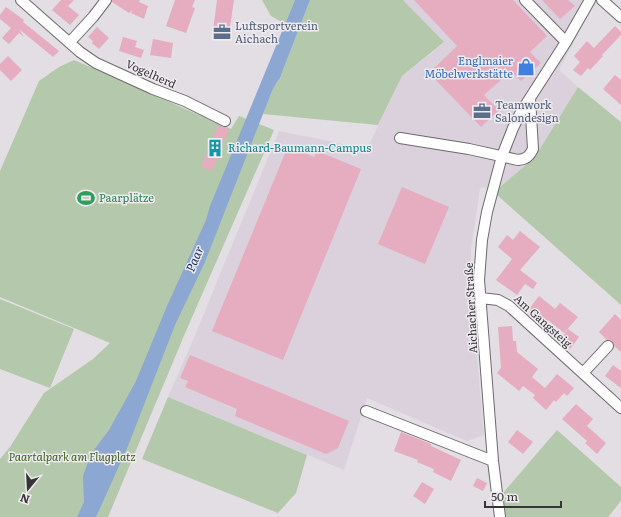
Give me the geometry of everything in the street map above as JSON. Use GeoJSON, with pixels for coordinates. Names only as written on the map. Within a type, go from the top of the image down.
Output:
{"type":"FeatureCollection","features":[{"type":"Feature","properties":{"kind":"street","name":"Vogelherd"},"geometry":{"type":"LineString","coordinates":[[21,0],[80,52],[96,63],[153,89],[184,101],[225,122]]}},
{"type":"Feature","properties":{"kind":"street"},"geometry":{"type":"LineString","coordinates":[[70,42],[106,0]]}},
{"type":"Feature","properties":{"kind":"street"},"geometry":{"type":"LineString","coordinates":[[525,0],[566,42]]}},
{"type":"Feature","properties":{"kind":"street","name":"Aichacher Straße"},"geometry":{"type":"LineString","coordinates":[[500,517],[493,461],[479,280],[486,212],[502,156],[513,128],[590,0]]}},
{"type":"Feature","properties":{"kind":"street"},"geometry":{"type":"LineString","coordinates":[[602,0],[621,17]]}},
{"type":"Feature","properties":{"kind":"street"},"geometry":{"type":"LineString","coordinates":[[400,138],[469,149],[518,160],[525,160],[530,156],[533,149],[530,98]]}},
{"type":"Feature","properties":{"kind":"street","name":"Am Gangsteig"},"geometry":{"type":"LineString","coordinates":[[481,298],[498,300],[509,306],[621,408]]}},
{"type":"Feature","properties":{"kind":"street"},"geometry":{"type":"LineString","coordinates":[[583,373],[608,346]]}},
{"type":"Feature","properties":{"kind":"street"},"geometry":{"type":"LineString","coordinates":[[366,411],[493,461]]}},
{"type":"Feature","properties":{"kind":"shaded area"},"geometry":{"type":"Polygon","coordinates":[[[403,0],[596,0],[559,70],[578,87],[535,157],[500,187],[480,188],[471,250],[471,289],[484,435],[467,441],[367,398],[344,470],[168,397],[279,131],[367,149],[402,76],[444,43],[403,0]]]}},
{"type":"Feature","properties":{"kind":"green space"},"geometry":{"type":"Polygon","coordinates":[[[262,0],[295,0],[285,24],[271,16],[262,0]]]}},
{"type":"Feature","properties":{"kind":"green space"},"geometry":{"type":"Polygon","coordinates":[[[310,0],[403,0],[444,42],[402,76],[378,125],[263,114],[272,91],[280,78],[310,0]]]}},
{"type":"Feature","properties":{"kind":"green space","name":"Paartalpark am Flugplatz"},"geometry":{"type":"Polygon","coordinates":[[[74,60],[231,129],[239,116],[274,130],[186,331],[108,517],[0,517],[0,459],[10,447],[44,393],[93,359],[110,343],[0,297],[0,171],[39,81],[59,67],[74,60]]]}},
{"type":"Feature","properties":{"kind":"green space"},"geometry":{"type":"Polygon","coordinates":[[[578,87],[621,122],[621,305],[496,194],[500,187],[535,157],[578,87]]]}},
{"type":"Feature","properties":{"kind":"green space"},"geometry":{"type":"Polygon","coordinates":[[[0,299],[74,329],[50,388],[0,369],[0,299]]]}},
{"type":"Feature","properties":{"kind":"green space"},"geometry":{"type":"Polygon","coordinates":[[[168,397],[307,455],[296,493],[278,513],[142,459],[168,397]]]}},
{"type":"Feature","properties":{"kind":"green space"},"geometry":{"type":"Polygon","coordinates":[[[557,430],[621,487],[621,501],[608,517],[506,517],[503,493],[557,430]]]}},
{"type":"Feature","properties":{"kind":"water","name":"Paar"},"geometry":{"type":"Polygon","coordinates":[[[295,0],[310,0],[280,78],[270,95],[205,262],[175,325],[128,446],[96,517],[77,517],[84,502],[83,476],[91,454],[109,430],[136,381],[167,306],[206,220],[210,206],[295,0]]]}},
{"type":"Feature","properties":{"kind":"building"},"geometry":{"type":"Polygon","coordinates":[[[61,0],[74,0],[68,6],[79,15],[70,25],[52,10],[61,0]]]}},
{"type":"Feature","properties":{"kind":"building"},"geometry":{"type":"Polygon","coordinates":[[[112,0],[140,0],[139,2],[148,6],[144,19],[131,13],[132,10],[129,13],[112,2],[112,0]]]}},
{"type":"Feature","properties":{"kind":"building"},"geometry":{"type":"Polygon","coordinates":[[[175,0],[195,0],[192,7],[195,8],[186,33],[166,26],[175,0]]]}},
{"type":"Feature","properties":{"kind":"building"},"geometry":{"type":"Polygon","coordinates":[[[217,0],[234,0],[228,40],[212,38],[217,0]]]}},
{"type":"Feature","properties":{"kind":"building","name":"Englmaier Möbelwerkstätte"},"geometry":{"type":"Polygon","coordinates":[[[414,0],[513,0],[547,36],[530,52],[541,63],[521,81],[511,71],[484,95],[499,110],[481,127],[429,73],[457,46],[414,0]]]}},
{"type":"Feature","properties":{"kind":"building"},"geometry":{"type":"Polygon","coordinates":[[[542,0],[568,0],[575,6],[560,19],[542,0]]]}},
{"type":"Feature","properties":{"kind":"building"},"geometry":{"type":"Polygon","coordinates":[[[6,7],[24,20],[23,22],[59,51],[53,57],[19,29],[24,37],[19,33],[9,44],[2,38],[11,28],[0,19],[0,15],[6,7]]]}},
{"type":"Feature","properties":{"kind":"building"},"geometry":{"type":"Polygon","coordinates":[[[615,26],[621,32],[621,35],[590,70],[588,68],[581,76],[573,70],[580,62],[574,56],[587,41],[594,48],[615,26]]]}},
{"type":"Feature","properties":{"kind":"building"},"geometry":{"type":"Polygon","coordinates":[[[97,27],[109,38],[99,49],[88,37],[97,27]]]}},
{"type":"Feature","properties":{"kind":"building"},"geometry":{"type":"Polygon","coordinates":[[[123,37],[137,41],[135,47],[144,50],[141,58],[119,51],[123,37]]]}},
{"type":"Feature","properties":{"kind":"building"},"geometry":{"type":"Polygon","coordinates":[[[153,39],[173,43],[171,58],[150,55],[153,39]]]}},
{"type":"Feature","properties":{"kind":"building"},"geometry":{"type":"Polygon","coordinates":[[[8,56],[22,70],[11,81],[0,70],[0,64],[8,56]]]}},
{"type":"Feature","properties":{"kind":"building"},"geometry":{"type":"Polygon","coordinates":[[[615,75],[621,80],[621,105],[603,89],[615,75]]]}},
{"type":"Feature","properties":{"kind":"building","name":"Richard-Baumann-Campus"},"geometry":{"type":"Polygon","coordinates":[[[218,125],[229,129],[212,171],[201,167],[218,125]]]}},
{"type":"Feature","properties":{"kind":"building"},"geometry":{"type":"Polygon","coordinates":[[[288,146],[314,157],[317,151],[361,169],[283,360],[212,331],[288,146]]]}},
{"type":"Feature","properties":{"kind":"building"},"geometry":{"type":"Polygon","coordinates":[[[402,187],[449,207],[425,264],[378,244],[402,187]]]}},
{"type":"Feature","properties":{"kind":"building"},"geometry":{"type":"Polygon","coordinates":[[[520,231],[540,247],[520,270],[537,283],[533,289],[525,284],[517,295],[496,280],[512,259],[498,247],[507,235],[513,240],[520,231]]]}},
{"type":"Feature","properties":{"kind":"building"},"geometry":{"type":"Polygon","coordinates":[[[539,296],[555,309],[560,303],[578,317],[564,333],[548,320],[546,323],[529,309],[539,296]]]}},
{"type":"Feature","properties":{"kind":"building"},"geometry":{"type":"Polygon","coordinates":[[[615,314],[621,320],[621,352],[614,346],[612,341],[607,340],[599,332],[615,314]]]}},
{"type":"Feature","properties":{"kind":"building"},"geometry":{"type":"Polygon","coordinates":[[[512,326],[513,341],[516,341],[517,352],[538,369],[532,377],[545,388],[557,374],[574,388],[567,396],[564,393],[556,402],[554,400],[546,410],[533,398],[535,395],[523,386],[519,391],[497,373],[501,368],[498,327],[512,326]]]}},
{"type":"Feature","properties":{"kind":"building"},"geometry":{"type":"Polygon","coordinates":[[[568,329],[579,337],[570,349],[560,340],[568,329]]]}},
{"type":"Feature","properties":{"kind":"building"},"geometry":{"type":"Polygon","coordinates":[[[190,355],[349,421],[338,448],[326,454],[235,416],[237,409],[185,387],[188,381],[180,378],[190,355]]]}},
{"type":"Feature","properties":{"kind":"building"},"geometry":{"type":"Polygon","coordinates":[[[613,365],[621,371],[621,388],[605,376],[613,365]]]}},
{"type":"Feature","properties":{"kind":"building"},"geometry":{"type":"Polygon","coordinates":[[[576,404],[593,419],[587,426],[606,443],[597,454],[585,443],[587,441],[562,419],[576,404]]]}},
{"type":"Feature","properties":{"kind":"building"},"geometry":{"type":"Polygon","coordinates":[[[517,430],[533,442],[523,454],[508,442],[517,430]]]}},
{"type":"Feature","properties":{"kind":"building"},"geometry":{"type":"Polygon","coordinates":[[[401,432],[431,444],[431,446],[461,460],[451,481],[433,472],[434,469],[417,462],[418,460],[394,451],[401,432]]]}},
{"type":"Feature","properties":{"kind":"building"},"geometry":{"type":"Polygon","coordinates":[[[477,478],[487,483],[483,491],[473,486],[477,478]]]}},
{"type":"Feature","properties":{"kind":"building"},"geometry":{"type":"Polygon","coordinates":[[[422,482],[434,489],[425,504],[413,496],[422,482]]]}},
{"type":"Feature","properties":{"kind":"place","name":"Luftsportverein Aichach"},"geometry":{"type":"Point","coordinates":[222,32]}},
{"type":"Feature","properties":{"kind":"place","name":"Englmaier Möbelwerkstätte"},"geometry":{"type":"Point","coordinates":[526,67]}},
{"type":"Feature","properties":{"kind":"place","name":"Teamwork Salondesign"},"geometry":{"type":"Point","coordinates":[482,111]}},
{"type":"Feature","properties":{"kind":"place","name":"Richard-Baumann-Campus"},"geometry":{"type":"Point","coordinates":[215,148]}},
{"type":"Feature","properties":{"kind":"place","name":"Paarplätze"},"geometry":{"type":"Point","coordinates":[86,198]}}]}
